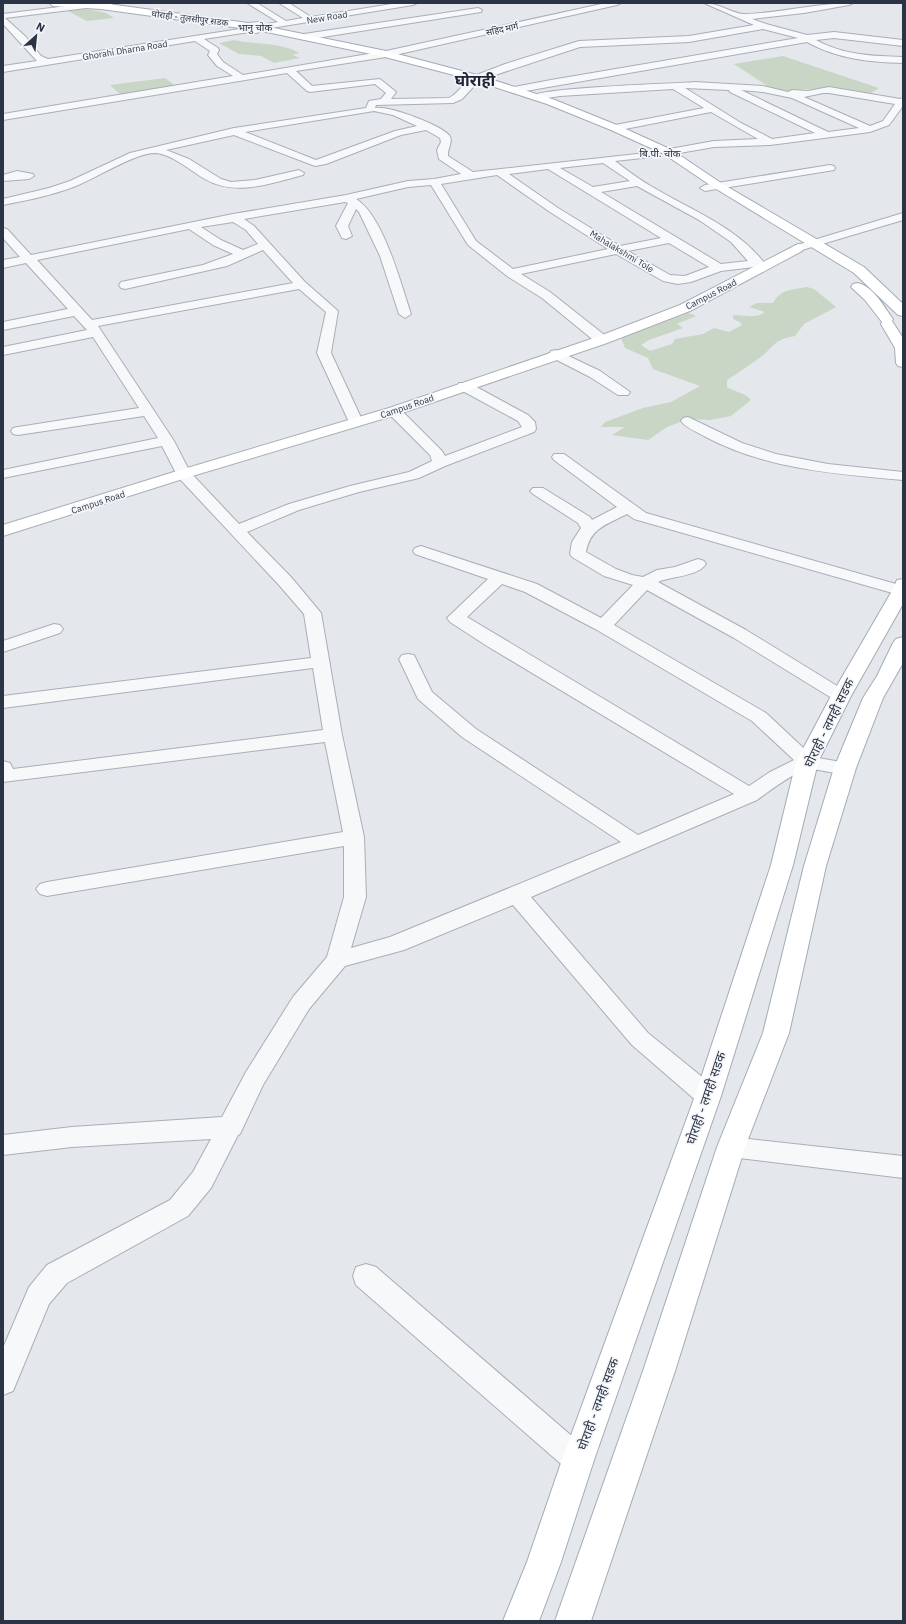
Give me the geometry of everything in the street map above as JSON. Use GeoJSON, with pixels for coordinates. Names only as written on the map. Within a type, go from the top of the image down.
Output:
{"type":"FeatureCollection","features":[{"type":"Feature","properties":{"kind":"main road","name":"घोराही - तुलसीपुर सडक"},"geometry":{"type":"LineString","coordinates":[[53,3],[254,28]]}},
{"type":"Feature","properties":{"kind":"main road"},"geometry":{"type":"LineString","coordinates":[[254,28],[304,37],[381,54],[514,90],[535,96],[615,128],[717,185],[859,270],[903,312]]}},
{"type":"Feature","properties":{"kind":"main road"},"geometry":{"type":"LineString","coordinates":[[254,28],[381,54]]}},
{"type":"Feature","properties":{"kind":"main road"},"geometry":{"type":"LineString","coordinates":[[475,80],[542,104],[659,153],[705,188],[766,227]]}},
{"type":"Feature","properties":{"kind":"main road","name":"Campus Road"},"geometry":{"type":"LineString","coordinates":[[3,531],[42,520],[183,474],[394,411],[556,354],[602,340],[685,308],[760,266],[798,248]]}},
{"type":"Feature","properties":{"kind":"main road"},"geometry":{"type":"LineString","coordinates":[[848,280],[870,297],[887,321],[902,348],[903,363]]}},
{"type":"Feature","properties":{"kind":"main road"},"geometry":{"type":"LineString","coordinates":[[887,321],[892,316],[903,316]]}},
{"type":"Feature","properties":{"kind":"main road"},"geometry":{"type":"LineString","coordinates":[[887,321],[903,328]]}},
{"type":"Feature","properties":{"kind":"main road","name":"घोराही - लमही सडक"},"geometry":{"type":"LineString","coordinates":[[521,1621],[544,1562],[578,1460],[708,1096],[782,865],[807,762],[841,696],[902,587]]}},
{"type":"Feature","properties":{"kind":"main road"},"geometry":{"type":"LineString","coordinates":[[573,1621],[657,1378],[731,1147],[776,1033],[815,866],[845,768],[873,698],[887,676],[903,643]]}},
{"type":"Feature","properties":{"kind":"street"},"geometry":{"type":"LineString","coordinates":[[3,16],[111,3]]}},
{"type":"Feature","properties":{"kind":"street"},"geometry":{"type":"LineString","coordinates":[[251,3],[282,21]]}},
{"type":"Feature","properties":{"kind":"street"},"geometry":{"type":"LineString","coordinates":[[283,3],[307,17]]}},
{"type":"Feature","properties":{"kind":"street","name":"New Road"},"geometry":{"type":"LineString","coordinates":[[254,28],[353,7],[388,3]]}},
{"type":"Feature","properties":{"kind":"street","name":"New Road"},"geometry":{"type":"LineString","coordinates":[[254,28],[413,3]]}},
{"type":"Feature","properties":{"kind":"street"},"geometry":{"type":"LineString","coordinates":[[470,3],[488,16]]}},
{"type":"Feature","properties":{"kind":"street","name":"सहिद मार्ग"},"geometry":{"type":"LineString","coordinates":[[3,117],[381,54],[512,27],[617,3]]}},
{"type":"Feature","properties":{"kind":"street"},"geometry":{"type":"LineString","coordinates":[[708,3],[763,26],[808,38],[823,47],[851,56],[870,59],[903,60]]}},
{"type":"Feature","properties":{"kind":"street"},"geometry":{"type":"LineString","coordinates":[[744,17],[804,11],[827,4],[849,3]]}},
{"type":"Feature","properties":{"kind":"street"},"geometry":{"type":"LineString","coordinates":[[304,37],[478,10]]}},
{"type":"Feature","properties":{"kind":"street"},"geometry":{"type":"LineString","coordinates":[[804,11],[824,18]]}},
{"type":"Feature","properties":{"kind":"street"},"geometry":{"type":"LineString","coordinates":[[3,20],[38,58],[48,62]]}},
{"type":"Feature","properties":{"kind":"street"},"geometry":{"type":"LineString","coordinates":[[500,22],[512,27]]}},
{"type":"Feature","properties":{"kind":"street"},"geometry":{"type":"LineString","coordinates":[[370,110],[372,103],[450,101],[459,97],[475,80],[508,66],[579,44],[689,39],[763,26]]}},
{"type":"Feature","properties":{"kind":"street"},"geometry":{"type":"LineString","coordinates":[[843,36],[851,29],[850,27]]}},
{"type":"Feature","properties":{"kind":"street","name":"Ghorahi Dharna Road"},"geometry":{"type":"LineString","coordinates":[[3,69],[254,28]]}},
{"type":"Feature","properties":{"kind":"street"},"geometry":{"type":"LineString","coordinates":[[514,90],[582,77],[650,68],[825,35],[903,43]]}},
{"type":"Feature","properties":{"kind":"street"},"geometry":{"type":"LineString","coordinates":[[197,38],[215,50],[212,55],[220,64],[242,78]]}},
{"type":"Feature","properties":{"kind":"street"},"geometry":{"type":"LineString","coordinates":[[288,70],[310,89],[377,81],[392,92],[384,102]]}},
{"type":"Feature","properties":{"kind":"street"},"geometry":{"type":"LineString","coordinates":[[582,77],[602,91]]}},
{"type":"Feature","properties":{"kind":"street"},"geometry":{"type":"LineString","coordinates":[[3,264],[260,212],[350,200],[408,184],[434,182],[471,175],[606,160],[714,144],[770,142],[870,129],[886,123],[902,101],[827,90],[808,94],[726,86],[695,85],[560,93],[535,96]]}},
{"type":"Feature","properties":{"kind":"street"},"geometry":{"type":"LineString","coordinates":[[675,86],[770,142]]}},
{"type":"Feature","properties":{"kind":"street"},"geometry":{"type":"LineString","coordinates":[[726,86],[827,135]]}},
{"type":"Feature","properties":{"kind":"street"},"geometry":{"type":"LineString","coordinates":[[782,92],[795,96],[870,129]]}},
{"type":"Feature","properties":{"kind":"street"},"geometry":{"type":"LineString","coordinates":[[615,128],[713,109]]}},
{"type":"Feature","properties":{"kind":"street"},"geometry":{"type":"LineString","coordinates":[[3,202],[52,191],[94,175],[134,155],[234,132],[370,110],[395,112],[445,137],[446,142],[442,150],[443,157],[453,165],[471,175]]}},
{"type":"Feature","properties":{"kind":"street"},"geometry":{"type":"LineString","coordinates":[[889,119],[903,120]]}},
{"type":"Feature","properties":{"kind":"street"},"geometry":{"type":"LineString","coordinates":[[276,190],[315,163],[322,162],[398,133],[426,127]]}},
{"type":"Feature","properties":{"kind":"street"},"geometry":{"type":"LineString","coordinates":[[234,132],[315,163]]}},
{"type":"Feature","properties":{"kind":"street"},"geometry":{"type":"LineString","coordinates":[[156,150],[184,161],[201,174],[217,182],[238,185],[268,181],[284,175],[299,173]]}},
{"type":"Feature","properties":{"kind":"street"},"geometry":{"type":"LineString","coordinates":[[606,160],[639,183],[703,218],[735,240],[760,266]]}},
{"type":"Feature","properties":{"kind":"street"},"geometry":{"type":"LineString","coordinates":[[550,166],[719,268]]}},
{"type":"Feature","properties":{"kind":"street"},"geometry":{"type":"LineString","coordinates":[[705,188],[830,168]]}},
{"type":"Feature","properties":{"kind":"street","name":"Mahalakshmi Tole"},"geometry":{"type":"LineString","coordinates":[[500,172],[554,210],[619,251],[667,278],[678,280],[719,268],[760,266]]}},
{"type":"Feature","properties":{"kind":"street"},"geometry":{"type":"LineString","coordinates":[[434,182],[472,243],[511,273],[546,295],[602,340]]}},
{"type":"Feature","properties":{"kind":"street"},"geometry":{"type":"LineString","coordinates":[[591,191],[639,183]]}},
{"type":"Feature","properties":{"kind":"street"},"geometry":{"type":"LineString","coordinates":[[260,212],[256,209],[263,200]]}},
{"type":"Feature","properties":{"kind":"street"},"geometry":{"type":"LineString","coordinates":[[346,236],[342,226],[350,200]]}},
{"type":"Feature","properties":{"kind":"street"},"geometry":{"type":"LineString","coordinates":[[350,200],[364,210],[386,256],[405,314]]}},
{"type":"Feature","properties":{"kind":"street"},"geometry":{"type":"LineString","coordinates":[[798,248],[903,216]]}},
{"type":"Feature","properties":{"kind":"street"},"geometry":{"type":"LineString","coordinates":[[233,217],[250,228],[301,285],[332,311],[324,353],[356,422]]}},
{"type":"Feature","properties":{"kind":"street"},"geometry":{"type":"LineString","coordinates":[[191,225],[202,234],[236,252],[246,254]]}},
{"type":"Feature","properties":{"kind":"street"},"geometry":{"type":"LineString","coordinates":[[3,231],[28,260],[88,322],[167,441],[183,474],[286,581],[312,613],[333,735],[354,837],[355,897],[337,960],[301,1003],[254,1079],[231,1127],[202,1180],[179,1208],[57,1274],[39,1296],[3,1381]]}},
{"type":"Feature","properties":{"kind":"street"},"geometry":{"type":"LineString","coordinates":[[511,273],[670,239]]}},
{"type":"Feature","properties":{"kind":"street"},"geometry":{"type":"LineString","coordinates":[[125,284],[205,268],[246,254],[265,244]]}},
{"type":"Feature","properties":{"kind":"street"},"geometry":{"type":"LineString","coordinates":[[3,326],[88,322],[301,285]]}},
{"type":"Feature","properties":{"kind":"street"},"geometry":{"type":"LineString","coordinates":[[3,350],[88,322]]}},
{"type":"Feature","properties":{"kind":"street"},"geometry":{"type":"LineString","coordinates":[[556,354],[595,374],[623,392]]}},
{"type":"Feature","properties":{"kind":"street"},"geometry":{"type":"LineString","coordinates":[[238,530],[294,507],[355,489],[414,475],[440,463],[529,429],[528,422],[523,418],[464,386]]}},
{"type":"Feature","properties":{"kind":"street"},"geometry":{"type":"LineString","coordinates":[[18,431],[147,411]]}},
{"type":"Feature","properties":{"kind":"street"},"geometry":{"type":"LineString","coordinates":[[394,411],[437,454],[440,463]]}},
{"type":"Feature","properties":{"kind":"street"},"geometry":{"type":"LineString","coordinates":[[688,421],[710,434],[754,452],[826,469],[903,476]]}},
{"type":"Feature","properties":{"kind":"street"},"geometry":{"type":"LineString","coordinates":[[3,474],[167,441]]}},
{"type":"Feature","properties":{"kind":"street"},"geometry":{"type":"LineString","coordinates":[[559,457],[640,516],[902,587]]}},
{"type":"Feature","properties":{"kind":"street"},"geometry":{"type":"LineString","coordinates":[[538,491],[575,513],[584,520],[589,528]]}},
{"type":"Feature","properties":{"kind":"street"},"geometry":{"type":"LineString","coordinates":[[627,508],[589,528],[580,542],[578,554],[604,570],[630,582],[645,582],[740,634],[841,696]]}},
{"type":"Feature","properties":{"kind":"street"},"geometry":{"type":"LineString","coordinates":[[421,551],[531,588],[603,626],[759,717],[807,762]]}},
{"type":"Feature","properties":{"kind":"street"},"geometry":{"type":"LineString","coordinates":[[603,626],[645,582],[663,573],[678,572],[698,564]]}},
{"type":"Feature","properties":{"kind":"street"},"geometry":{"type":"LineString","coordinates":[[499,577],[456,618],[500,646],[750,795]]}},
{"type":"Feature","properties":{"kind":"street"},"geometry":{"type":"LineString","coordinates":[[3,647],[54,629]]}},
{"type":"Feature","properties":{"kind":"street"},"geometry":{"type":"LineString","coordinates":[[408,659],[424,695],[469,733],[636,844]]}},
{"type":"Feature","properties":{"kind":"street"},"geometry":{"type":"LineString","coordinates":[[3,702],[321,662]]}},
{"type":"Feature","properties":{"kind":"street"},"geometry":{"type":"LineString","coordinates":[[4,773],[333,735]]}},
{"type":"Feature","properties":{"kind":"street"},"geometry":{"type":"LineString","coordinates":[[337,960],[396,944],[517,895],[750,795],[777,776],[807,762],[845,768]]}},
{"type":"Feature","properties":{"kind":"street"},"geometry":{"type":"LineString","coordinates":[[47,890],[354,837]]}},
{"type":"Feature","properties":{"kind":"street"},"geometry":{"type":"LineString","coordinates":[[517,895],[640,1039],[708,1096]]}},
{"type":"Feature","properties":{"kind":"street"},"geometry":{"type":"LineString","coordinates":[[3,1145],[72,1137],[231,1127]]}},
{"type":"Feature","properties":{"kind":"street"},"geometry":{"type":"LineString","coordinates":[[731,1147],[903,1167]]}},
{"type":"Feature","properties":{"kind":"street"},"geometry":{"type":"LineString","coordinates":[[366,1276],[578,1460]]}},
{"type":"Feature","properties":{"kind":"green space"},"geometry":{"type":"Polygon","coordinates":[[[84,9],[104,12],[114,18],[87,21],[66,10],[84,9]]]}},
{"type":"Feature","properties":{"kind":"green space"},"geometry":{"type":"Polygon","coordinates":[[[234,40],[285,47],[299,53],[293,55],[300,58],[274,63],[261,56],[239,54],[219,43],[234,40]]]}},
{"type":"Feature","properties":{"kind":"green space"},"geometry":{"type":"Polygon","coordinates":[[[783,56],[879,88],[868,95],[806,89],[791,91],[772,89],[734,64],[783,56]]]}},
{"type":"Feature","properties":{"kind":"green space"},"geometry":{"type":"Polygon","coordinates":[[[165,78],[177,87],[122,96],[110,85],[165,78]]]}},
{"type":"Feature","properties":{"kind":"green space"},"geometry":{"type":"Polygon","coordinates":[[[807,287],[814,289],[836,307],[804,324],[795,336],[774,344],[764,355],[727,380],[727,387],[751,400],[731,416],[710,420],[688,419],[667,427],[648,440],[612,435],[625,427],[601,427],[605,422],[643,408],[671,402],[700,386],[653,369],[648,358],[625,348],[621,338],[688,313],[696,316],[677,324],[683,328],[649,340],[641,345],[650,351],[672,344],[675,339],[703,334],[714,328],[729,332],[742,325],[740,322],[733,319],[733,315],[753,316],[761,314],[765,312],[749,307],[757,303],[773,303],[779,295],[787,291],[807,287]]]}},
{"type":"Feature","properties":{"kind":"district","name":"भानु चोक"},"geometry":{"type":"Point","coordinates":[255,27]}},
{"type":"Feature","properties":{"kind":"district","name":"घोराही"},"geometry":{"type":"Point","coordinates":[475,80]}},
{"type":"Feature","properties":{"kind":"district","name":"बि.पी. चोक"},"geometry":{"type":"Point","coordinates":[660,153]}}]}
